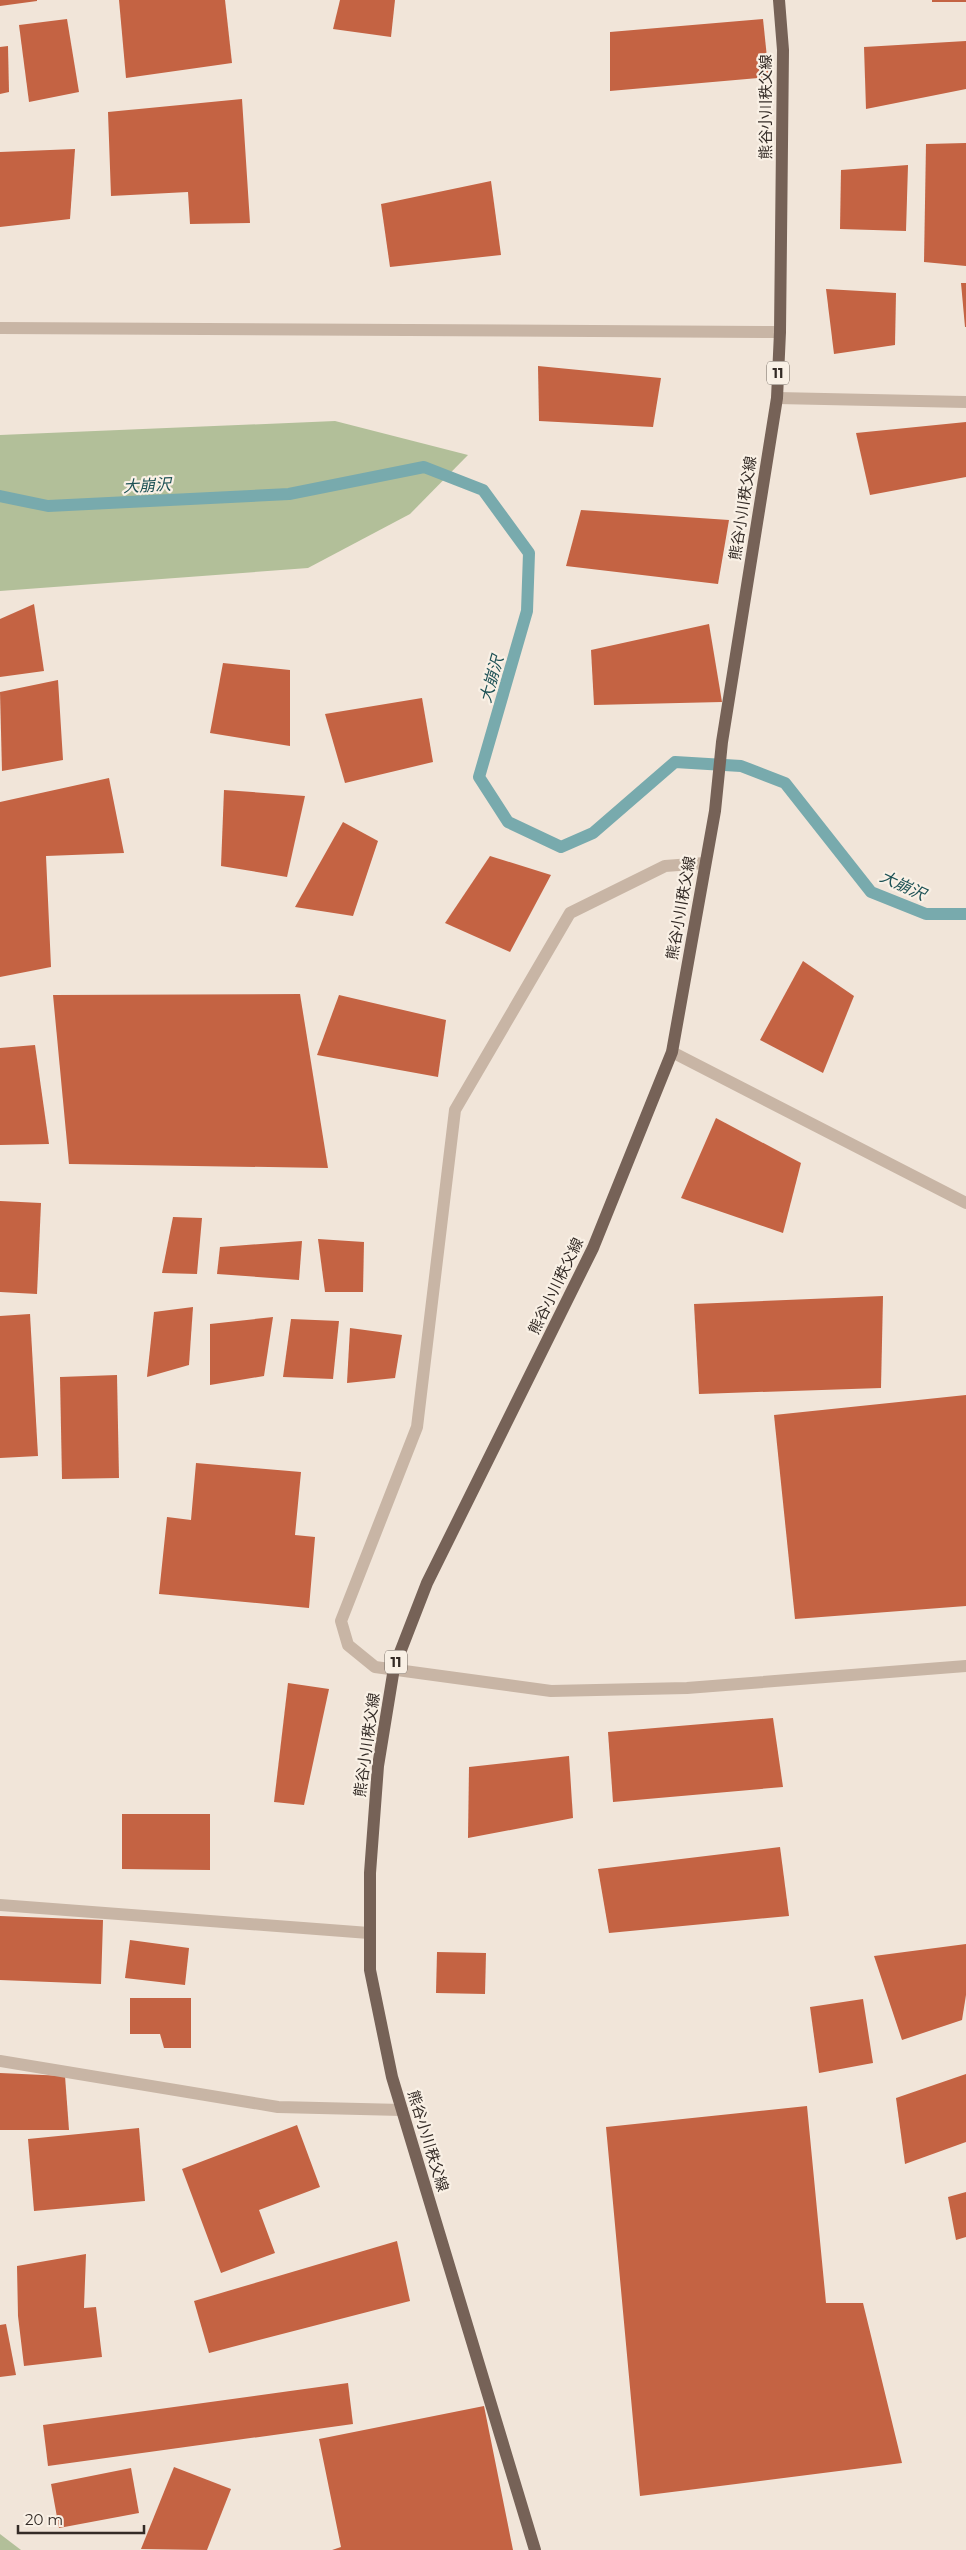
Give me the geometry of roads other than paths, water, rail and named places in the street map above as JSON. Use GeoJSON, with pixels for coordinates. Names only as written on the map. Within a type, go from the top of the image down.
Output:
{"type":"FeatureCollection","features":[{"type":"Feature","properties":{"kind":"main road","name":"熊谷小川秩父線"},"geometry":{"type":"LineString","coordinates":[[535,2550],[392,2077],[370,1970],[370,1873],[378,1766],[394,1668],[427,1583],[593,1248],[672,1052],[715,811],[722,742],[777,398],[780,332],[783,50],[779,0]]}},
{"type":"Feature","properties":{"kind":"street"},"geometry":{"type":"LineString","coordinates":[[0,328],[780,332]]}},
{"type":"Feature","properties":{"kind":"street"},"geometry":{"type":"LineString","coordinates":[[777,398],[966,402]]}},
{"type":"Feature","properties":{"kind":"street"},"geometry":{"type":"LineString","coordinates":[[705,863],[665,866],[570,913],[455,1110],[417,1427],[341,1621],[348,1645],[375,1667],[394,1668],[552,1691],[688,1688],[966,1666]]}},
{"type":"Feature","properties":{"kind":"street"},"geometry":{"type":"LineString","coordinates":[[672,1052],[966,1203]]}},
{"type":"Feature","properties":{"kind":"street"},"geometry":{"type":"LineString","coordinates":[[0,1905],[369,1933]]}},
{"type":"Feature","properties":{"kind":"street"},"geometry":{"type":"LineString","coordinates":[[0,2061],[278,2107],[402,2110]]}},
{"type":"Feature","properties":{"kind":"waterway","name":"大崩沢"},"geometry":{"type":"LineString","coordinates":[[0,496],[48,506],[289,494],[424,467],[483,490],[529,553],[527,611],[479,777],[508,822],[561,847],[593,833],[675,762],[741,766],[785,783],[871,892],[926,914],[966,914]]}}]}
